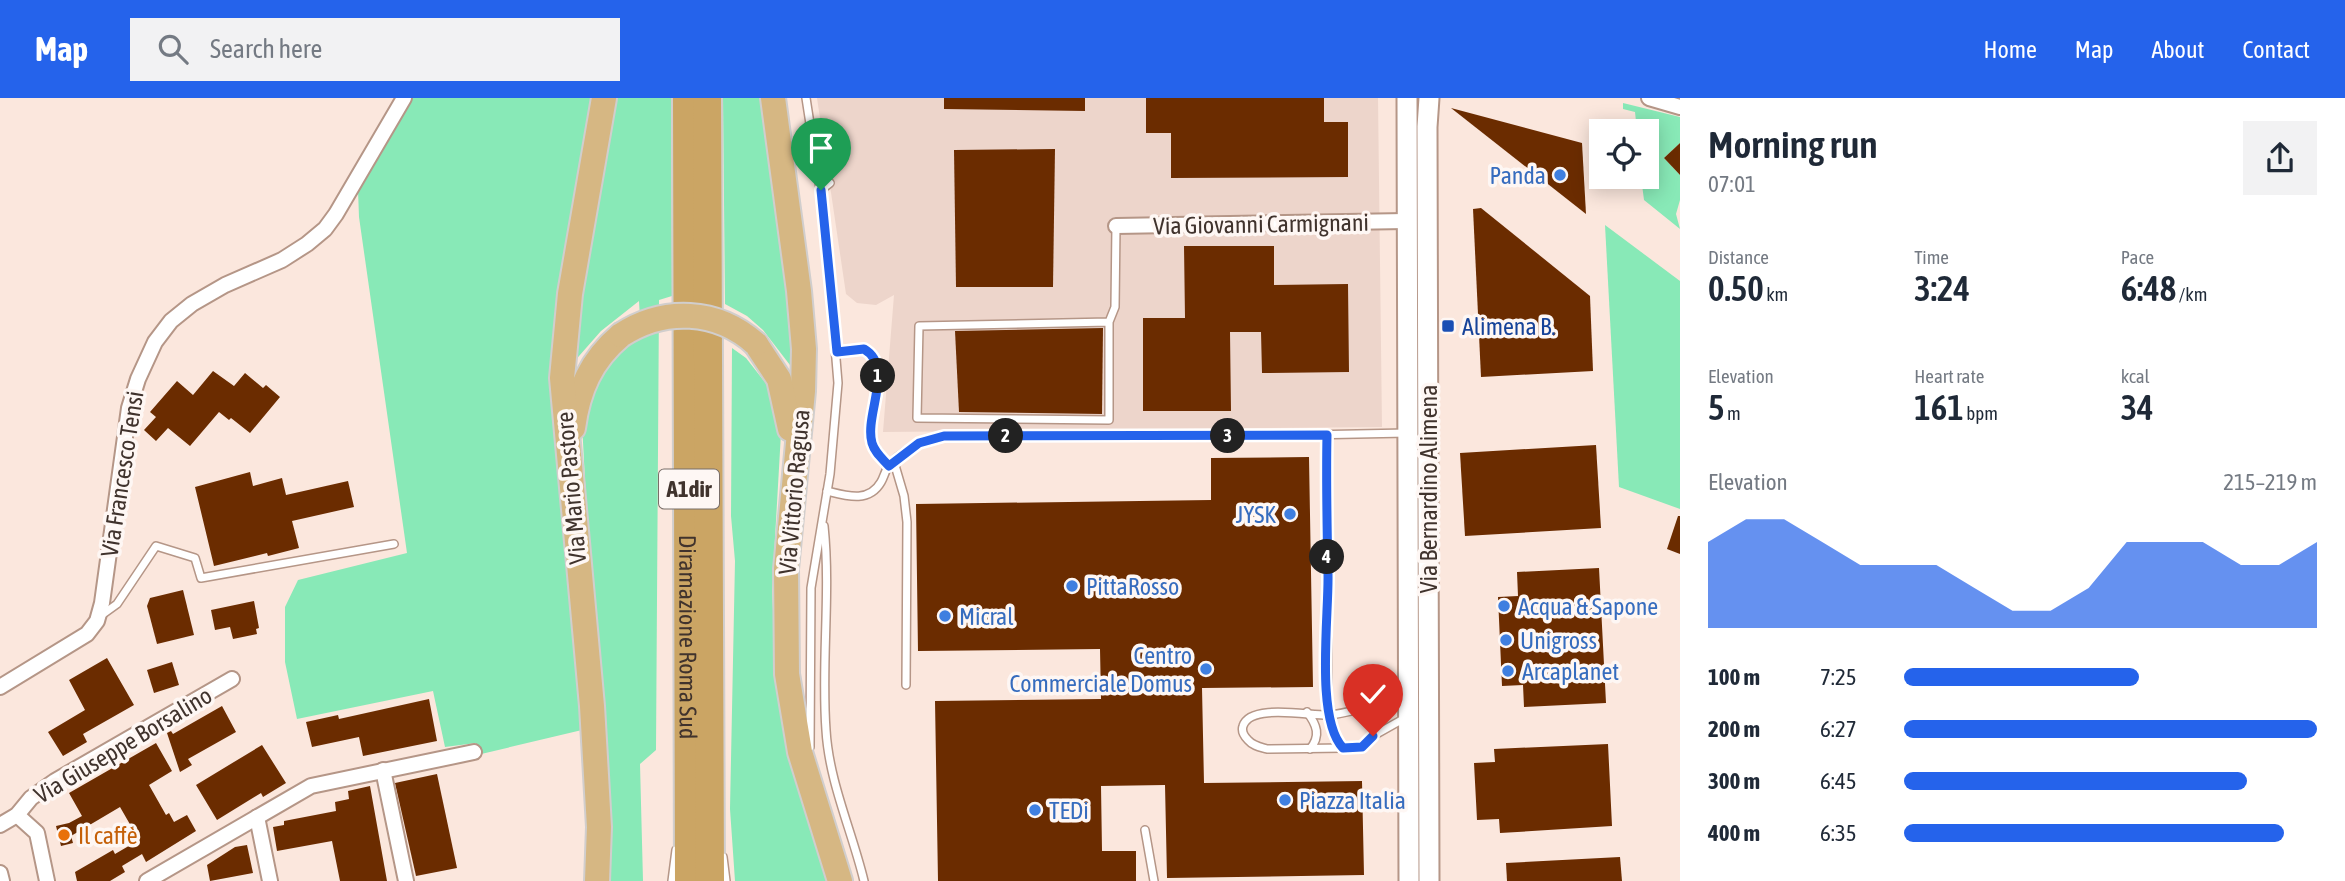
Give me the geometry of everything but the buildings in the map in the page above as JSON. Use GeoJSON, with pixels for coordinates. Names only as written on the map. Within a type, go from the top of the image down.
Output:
{"type":"FeatureCollection","features":[{"type":"Feature","properties":{"kind":"highway","name":"Via Mario Pastore"},"geometry":{"type":"LineString","coordinates":[[597,881],[599,827],[592,706],[562,396],[563,342],[604,98]]}},
{"type":"Feature","properties":{"kind":"highway","name":"Diramazione Roma Sud"},"geometry":{"type":"LineString","coordinates":[[687,98],[689,881]]}},
{"type":"Feature","properties":{"kind":"highway","name":"Diramazione Roma Sud"},"geometry":{"type":"LineString","coordinates":[[707,98],[710,881]]}},
{"type":"Feature","properties":{"kind":"highway","name":"Via Vittorio Ragusa"},"geometry":{"type":"LineString","coordinates":[[773,98],[803,332],[803,391],[786,569],[786,650],[792,715],[840,881]]}},
{"type":"Feature","properties":{"kind":"highway"},"geometry":{"type":"LineString","coordinates":[[570,479],[573,426],[579,394],[598,356],[621,335],[653,320],[684,315],[725,323],[746,335],[775,370],[788,414],[794,489]]}},
{"type":"Feature","properties":{"kind":"street","name":"Via Francesco Tensi"},"geometry":{"type":"LineString","coordinates":[[0,687],[90,632],[99,617],[129,408],[138,379],[155,342],[171,321],[191,304],[225,285],[282,260],[326,229],[404,98]]}},
{"type":"Feature","properties":{"kind":"street","name":"Via Bernardino Alimena"},"geometry":{"type":"LineString","coordinates":[[1406,98],[1409,881]]}},
{"type":"Feature","properties":{"kind":"street","name":"Via Bernardino Alimena"},"geometry":{"type":"LineString","coordinates":[[1429,98],[1429,881]]}},
{"type":"Feature","properties":{"kind":"street"},"geometry":{"type":"LineString","coordinates":[[1649,98],[1680,107]]}},
{"type":"Feature","properties":{"kind":"street","name":"Via Giovanni Carmignani"},"geometry":{"type":"LineString","coordinates":[[1116,226],[1406,221]]}},
{"type":"Feature","properties":{"kind":"street","name":"Via Giuseppe Borsalino"},"geometry":{"type":"LineString","coordinates":[[0,825],[17,815],[31,798],[55,781],[232,679]]}},
{"type":"Feature","properties":{"kind":"street"},"geometry":{"type":"LineString","coordinates":[[147,881],[311,786],[474,752]]}},
{"type":"Feature","properties":{"kind":"street"},"geometry":{"type":"LineString","coordinates":[[383,770],[406,881]]}},
{"type":"Feature","properties":{"kind":"street"},"geometry":{"type":"LineString","coordinates":[[17,815],[37,833],[47,881]]}},
{"type":"Feature","properties":{"kind":"street"},"geometry":{"type":"LineString","coordinates":[[257,817],[270,881]]}},
{"type":"Feature","properties":{"kind":"street"},"geometry":{"type":"LineString","coordinates":[[0,873],[2,881]]}},
{"type":"Feature","properties":{"kind":"lane"},"geometry":{"type":"LineString","coordinates":[[806,98],[821,190],[837,352],[837,413],[811,588],[811,721],[807,772]]}},
{"type":"Feature","properties":{"kind":"lane"},"geometry":{"type":"LineString","coordinates":[[821,190],[830,183]]}},
{"type":"Feature","properties":{"kind":"lane"},"geometry":{"type":"LineString","coordinates":[[1109,322],[919,326],[918,418],[1109,420],[1109,322],[1115,307],[1116,226]]}},
{"type":"Feature","properties":{"kind":"lane"},"geometry":{"type":"LineString","coordinates":[[837,352],[864,349],[877,363],[871,440],[877,454],[891,464],[904,496],[907,522],[906,685]]}},
{"type":"Feature","properties":{"kind":"lane"},"geometry":{"type":"LineString","coordinates":[[827,491],[856,497],[865,496],[880,485],[891,464],[919,443],[944,436],[1407,433]]}},
{"type":"Feature","properties":{"kind":"lane"},"geometry":{"type":"LineString","coordinates":[[1327,435],[1326,644],[1329,715],[1336,739],[1343,748]]}},
{"type":"Feature","properties":{"kind":"lane"},"geometry":{"type":"LineString","coordinates":[[823,517],[826,564],[826,732],[833,773],[864,881]]}},
{"type":"Feature","properties":{"kind":"lane"},"geometry":{"type":"LineString","coordinates":[[99,617],[117,604],[156,546],[195,558],[201,578],[394,544]]}},
{"type":"Feature","properties":{"kind":"lane"},"geometry":{"type":"LineString","coordinates":[[1376,678],[1378,697],[1372,706],[1329,715],[1274,712],[1250,716],[1243,724],[1242,731],[1246,739],[1257,747],[1362,747],[1407,707]]}},
{"type":"Feature","properties":{"kind":"lane"},"geometry":{"type":"LineString","coordinates":[[1378,697],[1407,707]]}},
{"type":"Feature","properties":{"kind":"lane"},"geometry":{"type":"LineString","coordinates":[[680,826],[685,791],[689,703]]}},
{"type":"Feature","properties":{"kind":"lane"},"geometry":{"type":"LineString","coordinates":[[1307,712],[1317,732],[1317,738],[1310,749]]}},
{"type":"Feature","properties":{"kind":"lane"},"geometry":{"type":"LineString","coordinates":[[710,747],[719,828]]}},
{"type":"Feature","properties":{"kind":"lane"},"geometry":{"type":"LineString","coordinates":[[1145,830],[1154,881]]}},
{"type":"Feature","properties":{"kind":"lane"},"geometry":{"type":"LineString","coordinates":[[672,881],[678,840]]}},
{"type":"Feature","properties":{"kind":"lane"},"geometry":{"type":"LineString","coordinates":[[723,854],[726,881]]}},
{"type":"Feature","properties":{"kind":"shaded area"},"geometry":{"type":"Polygon","coordinates":[[[817,98],[1378,98],[1382,427],[883,432],[894,295],[876,305],[857,303],[846,294],[817,98]]]}},
{"type":"Feature","properties":{"kind":"green space"},"geometry":{"type":"Polygon","coordinates":[[[408,98],[593,98],[558,311],[550,382],[582,730],[477,755],[476,743],[445,747],[433,691],[297,719],[285,662],[285,607],[298,580],[407,553],[359,217],[358,190],[408,98]]]}},
{"type":"Feature","properties":{"kind":"green space"},"geometry":{"type":"Polygon","coordinates":[[[613,98],[671,98],[672,296],[659,300],[656,750],[640,764],[643,881],[606,881],[582,423],[591,384],[624,347],[641,336],[639,301],[601,331],[572,364],[578,307],[613,98]]]}},
{"type":"Feature","properties":{"kind":"green space"},"geometry":{"type":"Polygon","coordinates":[[[723,98],[765,98],[788,269],[793,369],[763,330],[747,316],[725,304],[723,98]]]}},
{"type":"Feature","properties":{"kind":"green space"},"geometry":{"type":"Polygon","coordinates":[[[1623,103],[1680,117],[1680,143],[1664,158],[1680,175],[1680,200],[1676,214],[1680,229],[1644,200],[1643,189],[1659,189],[1659,119],[1636,119],[1635,112],[1623,109],[1623,103]]]}},
{"type":"Feature","properties":{"kind":"green space"},"geometry":{"type":"Polygon","coordinates":[[[1605,225],[1680,281],[1680,509],[1619,487],[1605,225]]]}},
{"type":"Feature","properties":{"kind":"green space"},"geometry":{"type":"Polygon","coordinates":[[[732,348],[746,358],[768,386],[781,433],[772,591],[778,701],[792,771],[828,881],[735,881],[730,809],[735,561],[731,516],[732,348]]]}},
{"type":"Feature","properties":{"kind":"place","name":"Panda"},"geometry":{"type":"Point","coordinates":[1560,175]}},
{"type":"Feature","properties":{"kind":"place","name":"Alimena B."},"geometry":{"type":"Point","coordinates":[1448,326]}},
{"type":"Feature","properties":{"kind":"place","name":"JYSK"},"geometry":{"type":"Point","coordinates":[1290,514]}},
{"type":"Feature","properties":{"kind":"place","name":"PittaRosso"},"geometry":{"type":"Point","coordinates":[1072,586]}},
{"type":"Feature","properties":{"kind":"place","name":"Acqua & Sapone"},"geometry":{"type":"Point","coordinates":[1504,606]}},
{"type":"Feature","properties":{"kind":"place","name":"Micral"},"geometry":{"type":"Point","coordinates":[945,616]}},
{"type":"Feature","properties":{"kind":"place","name":"Unigross"},"geometry":{"type":"Point","coordinates":[1506,640]}},
{"type":"Feature","properties":{"kind":"place","name":"Centro Commerciale Domus"},"geometry":{"type":"Point","coordinates":[1206,669]}},
{"type":"Feature","properties":{"kind":"place","name":"Arcaplanet"},"geometry":{"type":"Point","coordinates":[1508,671]}},
{"type":"Feature","properties":{"kind":"place","name":"Piazza Italia"},"geometry":{"type":"Point","coordinates":[1285,800]}},
{"type":"Feature","properties":{"kind":"place","name":"TEDi"},"geometry":{"type":"Point","coordinates":[1035,810]}},
{"type":"Feature","properties":{"kind":"place","name":"Il caffè"},"geometry":{"type":"Point","coordinates":[64,835]}},
{"type":"Feature","properties":{"kind":"route"},"geometry":{"type":"LineString","coordinates":[[821,190],[837,352],[858,348],[868,351],[875,358],[878,377],[871,440],[877,454],[889,466],[919,443],[944,436],[1327,435],[1326,644],[1329,715],[1333,732],[1343,748],[1362,747],[1373,736]]}}]}
